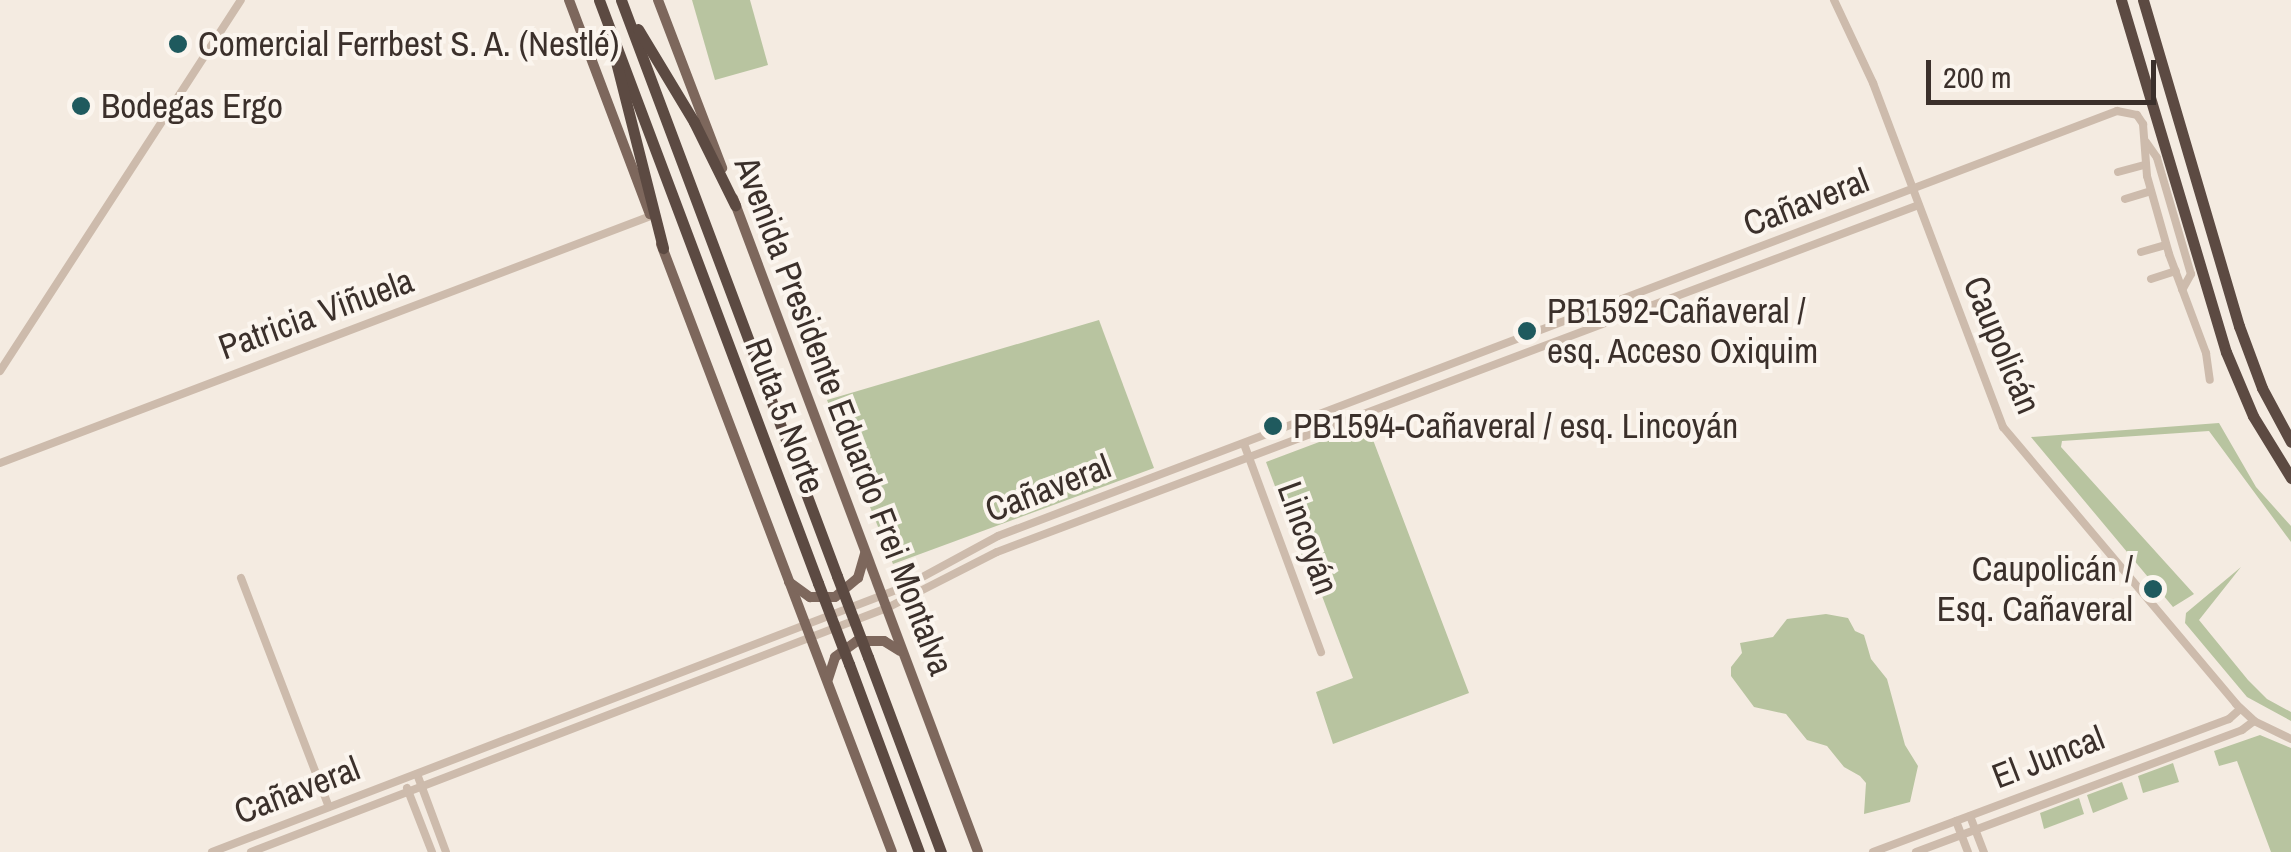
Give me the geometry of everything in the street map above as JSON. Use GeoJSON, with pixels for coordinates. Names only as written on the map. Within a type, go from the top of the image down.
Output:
{"type":"FeatureCollection","features":[{"type":"Feature","properties":{"kind":"highway","name":"Ruta 5 Norte"},"geometry":{"type":"LineString","coordinates":[[599,0],[919,852]]}},
{"type":"Feature","properties":{"kind":"highway","name":"Ruta 5 Norte"},"geometry":{"type":"LineString","coordinates":[[621,0],[941,852]]}},
{"type":"Feature","properties":{"kind":"highway"},"geometry":{"type":"LineString","coordinates":[[621,0],[688,112],[735,205]]}},
{"type":"Feature","properties":{"kind":"highway"},"geometry":{"type":"LineString","coordinates":[[2121,0],[2222,342],[2253,416],[2291,478]]}},
{"type":"Feature","properties":{"kind":"highway"},"geometry":{"type":"LineString","coordinates":[[2143,0],[2242,336],[2266,398],[2291,442]]}},
{"type":"Feature","properties":{"kind":"highway"},"geometry":{"type":"LineString","coordinates":[[608,24],[663,248]]}},
{"type":"Feature","properties":{"kind":"main road"},"geometry":{"type":"LineString","coordinates":[[569,0],[892,852]]}},
{"type":"Feature","properties":{"kind":"main road","name":"Avenida Presidente Eduardo Frei Montalva"},"geometry":{"type":"LineString","coordinates":[[658,0],[978,852]]}},
{"type":"Feature","properties":{"kind":"main road"},"geometry":{"type":"LineString","coordinates":[[786,577],[810,597],[835,597],[858,578],[865,550]]}},
{"type":"Feature","properties":{"kind":"main road"},"geometry":{"type":"LineString","coordinates":[[828,686],[835,657],[857,641],[884,641],[904,656]]}},
{"type":"Feature","properties":{"kind":"street"},"geometry":{"type":"LineString","coordinates":[[0,371],[240,0]]}},
{"type":"Feature","properties":{"kind":"street","name":"Caupolicán"},"geometry":{"type":"LineString","coordinates":[[1834,0],[1873,83],[1916,206],[2003,427],[2240,709],[2254,721],[2291,739]]}},
{"type":"Feature","properties":{"kind":"street","name":"Cañaveral"},"geometry":{"type":"LineString","coordinates":[[212,852],[882,596],[998,536],[1911,192],[2117,110],[2137,115],[2146,142]]}},
{"type":"Feature","properties":{"kind":"street"},"geometry":{"type":"LineString","coordinates":[[2146,142],[2151,191],[2166,245],[2206,352],[2210,380]]}},
{"type":"Feature","properties":{"kind":"street"},"geometry":{"type":"LineString","coordinates":[[2146,142],[2157,158],[2191,274],[2182,290]]}},
{"type":"Feature","properties":{"kind":"street"},"geometry":{"type":"LineString","coordinates":[[2118,172],[2146,165]]}},
{"type":"Feature","properties":{"kind":"street"},"geometry":{"type":"LineString","coordinates":[[2124,199],[2151,191]]}},
{"type":"Feature","properties":{"kind":"street","name":"Cañaveral"},"geometry":{"type":"LineString","coordinates":[[251,852],[809,639],[886,608],[997,552],[1916,206]]}},
{"type":"Feature","properties":{"kind":"street","name":"Patricia Viñuela"},"geometry":{"type":"LineString","coordinates":[[2,460],[651,216]]}},
{"type":"Feature","properties":{"kind":"street"},"geometry":{"type":"LineString","coordinates":[[2141,252],[2166,245]]}},
{"type":"Feature","properties":{"kind":"street"},"geometry":{"type":"LineString","coordinates":[[2151,279],[2176,271]]}},
{"type":"Feature","properties":{"kind":"street","name":"Lincoyán"},"geometry":{"type":"LineString","coordinates":[[1244,444],[1321,652]]}},
{"type":"Feature","properties":{"kind":"street"},"geometry":{"type":"LineString","coordinates":[[241,578],[329,807]]}},
{"type":"Feature","properties":{"kind":"street","name":"El Juncal"},"geometry":{"type":"LineString","coordinates":[[1873,852],[2228,719],[2240,709]]}},
{"type":"Feature","properties":{"kind":"street","name":"El Juncal"},"geometry":{"type":"LineString","coordinates":[[1916,852],[2242,730],[2254,721]]}},
{"type":"Feature","properties":{"kind":"street"},"geometry":{"type":"LineString","coordinates":[[417,774],[446,852]]}},
{"type":"Feature","properties":{"kind":"street"},"geometry":{"type":"LineString","coordinates":[[404,779],[432,852]]}},
{"type":"Feature","properties":{"kind":"street"},"geometry":{"type":"LineString","coordinates":[[1970,816],[1984,852]]}},
{"type":"Feature","properties":{"kind":"street"},"geometry":{"type":"LineString","coordinates":[[1956,821],[1968,852]]}},
{"type":"Feature","properties":{"kind":"green space"},"geometry":{"type":"Polygon","coordinates":[[[692,0],[750,0],[768,65],[715,80],[692,0]]]}},
{"type":"Feature","properties":{"kind":"green space"},"geometry":{"type":"Polygon","coordinates":[[[1099,320],[1154,468],[893,564],[827,400],[1099,320]]]}},
{"type":"Feature","properties":{"kind":"green space"},"geometry":{"type":"Polygon","coordinates":[[[2219,423],[2256,487],[2291,526],[2291,542],[2209,431],[2062,441],[2061,447],[2194,594],[2173,607],[2031,437],[2219,423]]]}},
{"type":"Feature","properties":{"kind":"green space"},"geometry":{"type":"Polygon","coordinates":[[[1367,424],[1469,693],[1333,744],[1316,692],[1353,678],[1322,596],[1312,586],[1266,462],[1367,424]]]}},
{"type":"Feature","properties":{"kind":"green space"},"geometry":{"type":"Polygon","coordinates":[[[2241,567],[2199,620],[2267,699],[2291,712],[2291,721],[2247,697],[2185,623],[2186,613],[2241,567]]]}},
{"type":"Feature","properties":{"kind":"green space"},"geometry":{"type":"Polygon","coordinates":[[[1826,614],[1848,618],[1855,631],[1864,635],[1871,659],[1887,679],[1905,745],[1918,766],[1910,802],[1864,814],[1866,783],[1860,776],[1844,767],[1827,746],[1807,740],[1786,714],[1754,707],[1731,676],[1731,667],[1742,653],[1740,643],[1773,637],[1787,619],[1826,614]]]}},
{"type":"Feature","properties":{"kind":"green space"},"geometry":{"type":"Polygon","coordinates":[[[2260,735],[2291,748],[2291,852],[2271,852],[2237,761],[2219,766],[2214,751],[2260,735]]]}},
{"type":"Feature","properties":{"kind":"green space"},"geometry":{"type":"Polygon","coordinates":[[[2173,763],[2179,782],[2143,793],[2138,776],[2173,763]]]}},
{"type":"Feature","properties":{"kind":"green space"},"geometry":{"type":"Polygon","coordinates":[[[2122,782],[2128,799],[2093,813],[2087,795],[2122,782]]]}},
{"type":"Feature","properties":{"kind":"green space"},"geometry":{"type":"Polygon","coordinates":[[[2079,798],[2084,814],[2044,829],[2040,813],[2079,798]]]}},
{"type":"Feature","properties":{"kind":"place","name":"Comercial Ferrbest S. A. (Nestlé)"},"geometry":{"type":"Point","coordinates":[178,44]}},
{"type":"Feature","properties":{"kind":"place","name":"Bodegas Ergo"},"geometry":{"type":"Point","coordinates":[81,106]}},
{"type":"Feature","properties":{"kind":"place","name":"PB1592-Cañaveral / esq. Acceso Oxiquim"},"geometry":{"type":"Point","coordinates":[1527,331]}},
{"type":"Feature","properties":{"kind":"place","name":"PB1594-Cañaveral / esq. Lincoyán"},"geometry":{"type":"Point","coordinates":[1273,426]}},
{"type":"Feature","properties":{"kind":"place","name":"Caupolicán / Esq. Cañaveral"},"geometry":{"type":"Point","coordinates":[2153,589]}}]}
